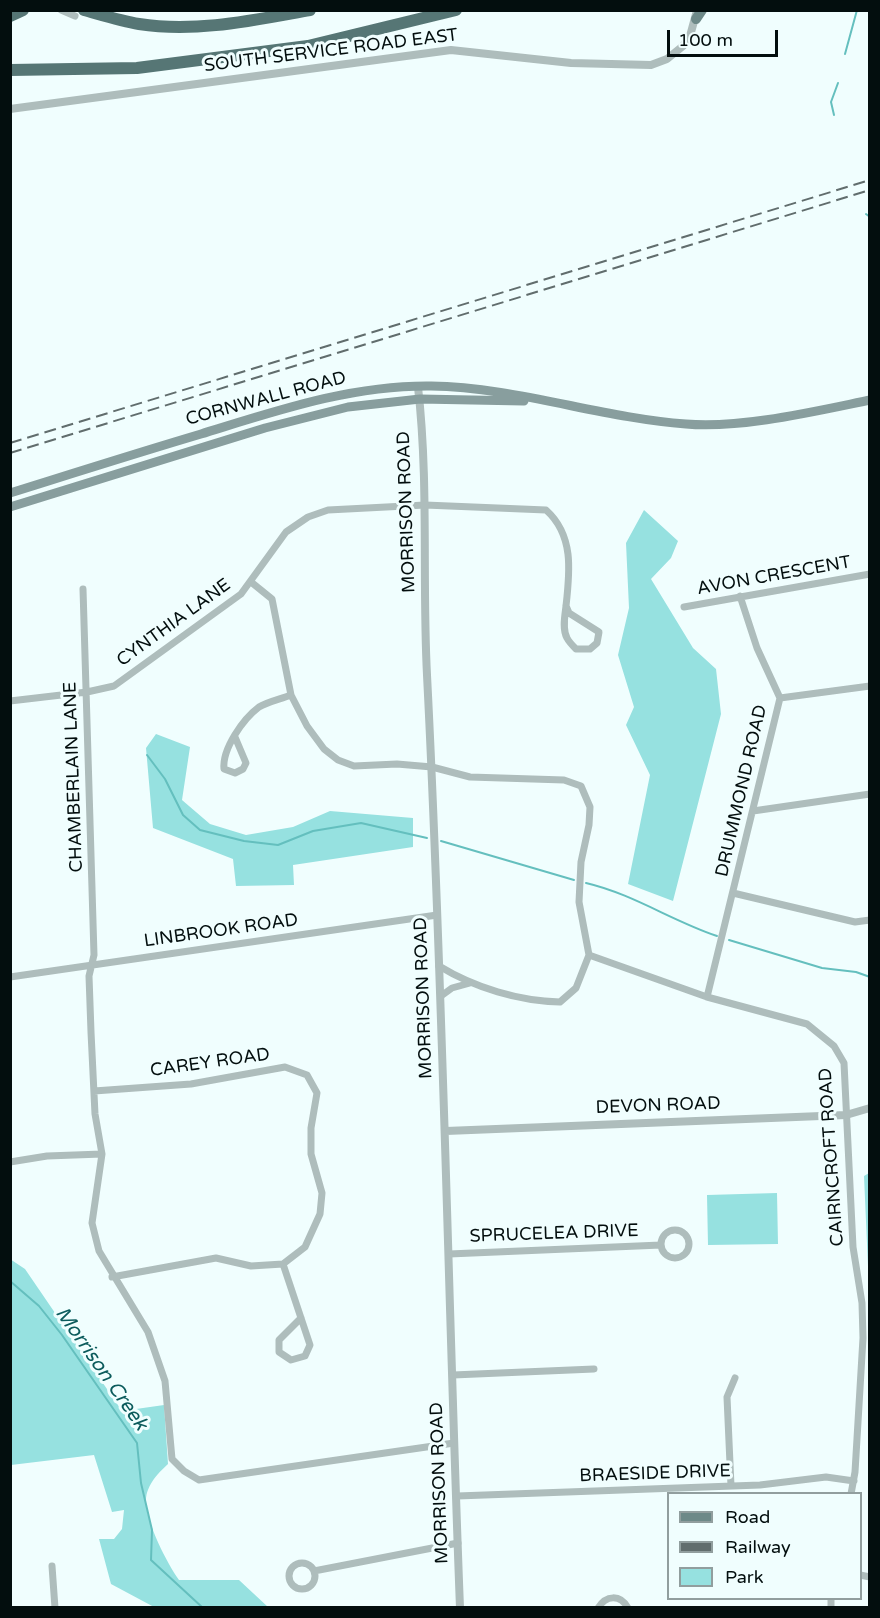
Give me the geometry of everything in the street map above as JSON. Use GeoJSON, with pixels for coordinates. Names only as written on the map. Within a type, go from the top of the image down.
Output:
{"type":"FeatureCollection","features":[{"type":"Feature","properties":{"kind":"highway"},"geometry":{"type":"LineString","coordinates":[[10,16],[23,10]]}},
{"type":"Feature","properties":{"kind":"highway"},"geometry":{"type":"LineString","coordinates":[[80,13],[138,24],[207,26],[310,10]]}},
{"type":"Feature","properties":{"kind":"highway"},"geometry":{"type":"LineString","coordinates":[[10,70],[137,68],[308,46],[456,10]]}},
{"type":"Feature","properties":{"kind":"main road","name":"CORNWALL ROAD"},"geometry":{"type":"LineString","coordinates":[[10,493],[314,401],[360,391],[418,387],[498,391],[536,401],[687,424],[801,414],[870,400]]}},
{"type":"Feature","properties":{"kind":"main road","name":"CORNWALL ROAD"},"geometry":{"type":"LineString","coordinates":[[10,507],[316,414],[348,407],[420,399],[536,401]]}},
{"type":"Feature","properties":{"kind":"street"},"geometry":{"type":"LineString","coordinates":[[61,10],[80,13]]}},
{"type":"Feature","properties":{"kind":"street","name":"SOUTH SERVICE ROAD EAST"},"geometry":{"type":"LineString","coordinates":[[10,109],[451,50],[571,63],[651,65],[667,59],[683,46],[698,13]]}},
{"type":"Feature","properties":{"kind":"street","name":"MORRISON ROAD"},"geometry":{"type":"LineString","coordinates":[[418,387],[425,505],[427,670],[446,1131],[460,1608]]}},
{"type":"Feature","properties":{"kind":"street","name":"CYNTHIA LANE"},"geometry":{"type":"LineString","coordinates":[[10,701],[87,692],[114,686],[241,594],[286,532],[308,516],[328,510],[425,505],[546,510],[557,520],[567,542],[570,580],[566,606]]}},
{"type":"Feature","properties":{"kind":"street","name":"AVON CRESCENT"},"geometry":{"type":"LineString","coordinates":[[684,607],[870,574]]}},
{"type":"Feature","properties":{"kind":"street"},"geometry":{"type":"LineString","coordinates":[[251,582],[272,599],[291,695],[307,726],[324,749],[338,760],[354,766],[397,764],[432,767],[470,777],[564,780],[581,786],[590,807],[581,862],[579,903],[589,955],[576,987],[560,1002],[535,1002],[470,983],[439,966]]}},
{"type":"Feature","properties":{"kind":"street","name":"CHAMBERLAIN LANE"},"geometry":{"type":"LineString","coordinates":[[83,589],[94,955],[89,976],[94,1114],[102,1154],[93,1223],[99,1251],[112,1276],[148,1332],[165,1381],[172,1459],[184,1471],[199,1480],[454,1443]]}},
{"type":"Feature","properties":{"kind":"street","name":"DRUMMOND ROAD"},"geometry":{"type":"LineString","coordinates":[[707,997],[780,698],[757,648],[740,596]]}},
{"type":"Feature","properties":{"kind":"street"},"geometry":{"type":"LineString","coordinates":[[566,606],[569,613],[599,632],[597,643],[590,649],[576,649],[567,638],[564,620],[566,606]]}},
{"type":"Feature","properties":{"kind":"street"},"geometry":{"type":"LineString","coordinates":[[780,698],[870,686]]}},
{"type":"Feature","properties":{"kind":"street"},"geometry":{"type":"LineString","coordinates":[[235,737],[246,763],[243,769],[236,772],[224,769],[223,760],[235,737],[259,707],[291,695]]}},
{"type":"Feature","properties":{"kind":"street"},"geometry":{"type":"LineString","coordinates":[[753,811],[870,794]]}},
{"type":"Feature","properties":{"kind":"street"},"geometry":{"type":"LineString","coordinates":[[733,893],[855,922],[870,920]]}},
{"type":"Feature","properties":{"kind":"street","name":"LINBROOK ROAD"},"geometry":{"type":"LineString","coordinates":[[10,977],[437,915]]}},
{"type":"Feature","properties":{"kind":"street","name":"CAIRNCROFT ROAD"},"geometry":{"type":"LineString","coordinates":[[589,955],[707,997],[807,1024],[822,1034],[844,1063],[853,1247],[866,1334],[851,1492]]}},
{"type":"Feature","properties":{"kind":"street"},"geometry":{"type":"LineString","coordinates":[[441,996],[452,988],[470,983]]}},
{"type":"Feature","properties":{"kind":"street","name":"CAREY ROAD"},"geometry":{"type":"LineString","coordinates":[[94,1091],[191,1084],[285,1067],[307,1075],[317,1093],[310,1128],[311,1154],[322,1193],[320,1214],[306,1247],[283,1264]]}},
{"type":"Feature","properties":{"kind":"street","name":"DEVON ROAD"},"geometry":{"type":"LineString","coordinates":[[446,1131],[846,1115],[870,1108]]}},
{"type":"Feature","properties":{"kind":"street"},"geometry":{"type":"LineString","coordinates":[[10,1162],[47,1156],[102,1154]]}},
{"type":"Feature","properties":{"kind":"street","name":"SPRUCELEA DRIVE"},"geometry":{"type":"LineString","coordinates":[[674,1230],[685,1234],[688,1244],[686,1252],[675,1258],[664,1252],[661,1245],[664,1234],[674,1230]]}},
{"type":"Feature","properties":{"kind":"street","name":"SPRUCELEA DRIVE"},"geometry":{"type":"LineString","coordinates":[[449,1254],[661,1245]]}},
{"type":"Feature","properties":{"kind":"street"},"geometry":{"type":"LineString","coordinates":[[112,1276],[216,1258],[251,1266],[283,1264],[301,1318],[309,1349],[305,1356],[291,1360],[279,1352],[279,1340],[301,1318]]}},
{"type":"Feature","properties":{"kind":"street"},"geometry":{"type":"LineString","coordinates":[[453,1374],[594,1369]]}},
{"type":"Feature","properties":{"kind":"street"},"geometry":{"type":"LineString","coordinates":[[731,1486],[727,1397],[735,1378]]}},
{"type":"Feature","properties":{"kind":"street","name":"BRAESIDE DRIVE"},"geometry":{"type":"LineString","coordinates":[[456,1496],[793,1483],[826,1476],[854,1481]]}},
{"type":"Feature","properties":{"kind":"street"},"geometry":{"type":"LineString","coordinates":[[314,1571],[458,1543]]}},
{"type":"Feature","properties":{"kind":"street"},"geometry":{"type":"LineString","coordinates":[[52,1566],[55,1608]]}},
{"type":"Feature","properties":{"kind":"street"},"geometry":{"type":"LineString","coordinates":[[598,1608],[602,1601],[615,1597],[621,1599],[628,1608]]}},
{"type":"Feature","properties":{"kind":"green space"},"geometry":{"type":"Polygon","coordinates":[[[644,510],[678,541],[671,558],[651,579],[693,648],[716,669],[721,714],[673,901],[628,884],[650,775],[626,725],[634,707],[618,655],[629,608],[626,543],[644,510]]]}},
{"type":"Feature","properties":{"kind":"green space"},"geometry":{"type":"Polygon","coordinates":[[[156,734],[190,747],[182,800],[210,824],[246,835],[293,827],[330,811],[413,818],[413,847],[293,865],[294,885],[236,886],[233,859],[153,828],[146,748],[156,734]]]}},
{"type":"Feature","properties":{"kind":"green space"},"geometry":{"type":"Polygon","coordinates":[[[869,1173],[870,1288],[869,1289],[864,1176],[869,1173]]]}},
{"type":"Feature","properties":{"kind":"green space"},"geometry":{"type":"Polygon","coordinates":[[[777,1193],[778,1244],[708,1245],[707,1195],[777,1193]]]}},
{"type":"Feature","properties":{"kind":"green space"},"geometry":{"type":"Polygon","coordinates":[[[10,1259],[25,1269],[122,1411],[164,1405],[168,1464],[150,1486],[146,1503],[158,1543],[179,1580],[239,1580],[268,1607],[154,1607],[111,1584],[99,1539],[114,1539],[122,1529],[124,1510],[112,1512],[94,1455],[11,1465],[10,1259]]]}},
{"type":"Feature","properties":{"kind":"waterway"},"geometry":{"type":"LineString","coordinates":[[845,54],[857,10]]}},
{"type":"Feature","properties":{"kind":"waterway"},"geometry":{"type":"LineString","coordinates":[[834,115],[831,102],[838,83]]}},
{"type":"Feature","properties":{"kind":"waterway"},"geometry":{"type":"LineString","coordinates":[[866,214],[870,217]]}},
{"type":"Feature","properties":{"kind":"waterway"},"geometry":{"type":"LineString","coordinates":[[147,755],[165,779],[183,815],[200,830],[244,841],[278,845],[313,831],[361,823],[427,838]]}},
{"type":"Feature","properties":{"kind":"waterway"},"geometry":{"type":"LineString","coordinates":[[441,841],[574,880]]}},
{"type":"Feature","properties":{"kind":"waterway"},"geometry":{"type":"LineString","coordinates":[[586,883],[620,894],[717,936]]}},
{"type":"Feature","properties":{"kind":"waterway"},"geometry":{"type":"LineString","coordinates":[[729,940],[822,968],[856,972],[870,977]]}},
{"type":"Feature","properties":{"kind":"waterway","name":"Morrison Creek"},"geometry":{"type":"LineString","coordinates":[[10,1281],[39,1306],[62,1335],[137,1443],[141,1483],[152,1530],[151,1560],[203,1608]]}},
{"type":"Feature","properties":{"kind":"railway"},"geometry":{"type":"LineString","coordinates":[[10,443],[870,180]]}},
{"type":"Feature","properties":{"kind":"railway"},"geometry":{"type":"LineString","coordinates":[[10,453],[870,190]]}}]}
